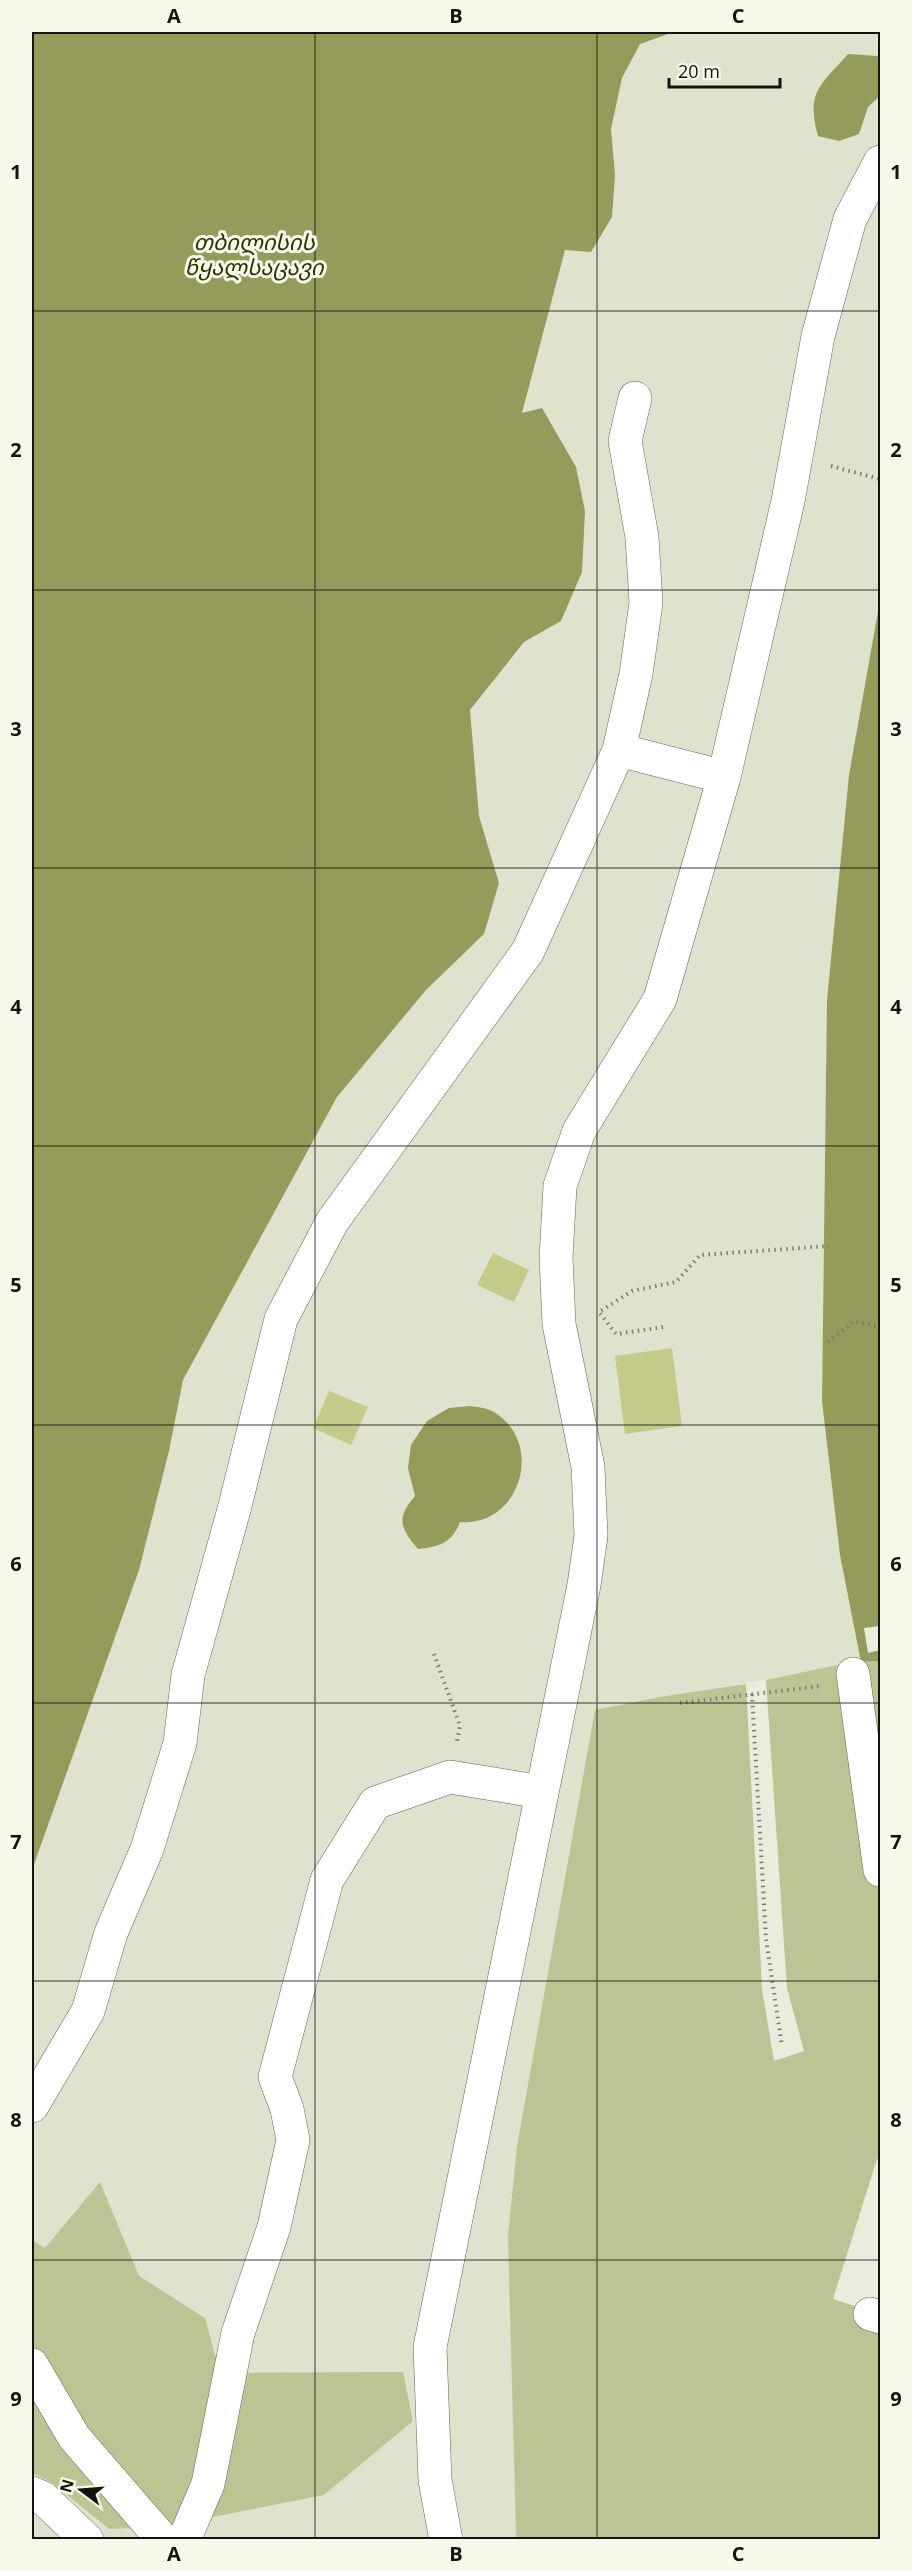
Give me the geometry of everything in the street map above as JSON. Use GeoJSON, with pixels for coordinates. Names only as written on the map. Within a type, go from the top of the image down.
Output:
{"type":"FeatureCollection","features":[{"type":"Feature","properties":{"kind":"lane"},"geometry":{"type":"LineString","coordinates":[[446,2540],[435,2480],[430,2347],[584,1585],[591,1536],[588,1467],[559,1324],[556,1258],[560,1186],[579,1131],[660,999],[724,777],[796,457],[818,336],[850,219],[880,162]]}},
{"type":"Feature","properties":{"kind":"lane"},"geometry":{"type":"LineString","coordinates":[[32,2106],[88,2011],[111,1933],[147,1849],[180,1743],[188,1675],[235,1506],[281,1318],[332,1222],[528,951],[619,750],[636,674],[646,603],[642,537],[625,441],[635,398]]}},
{"type":"Feature","properties":{"kind":"lane"},"geometry":{"type":"LineString","coordinates":[[619,750],[724,777]]}},
{"type":"Feature","properties":{"kind":"lane"},"geometry":{"type":"LineString","coordinates":[[854,1678],[880,1870]]}},
{"type":"Feature","properties":{"kind":"lane"},"geometry":{"type":"LineString","coordinates":[[184,2540],[208,2484],[238,2334],[274,2227],[293,2140],[287,2109],[275,2077],[327,1881],[375,1803],[450,1778],[542,1792]]}},
{"type":"Feature","properties":{"kind":"lane"},"geometry":{"type":"LineString","coordinates":[[32,2365],[74,2438],[162,2540]]}},
{"type":"Feature","properties":{"kind":"lane"},"geometry":{"type":"LineString","coordinates":[[32,2493],[43,2498],[87,2540]]}},
{"type":"Feature","properties":{"kind":"path"},"geometry":{"type":"LineString","coordinates":[[796,457],[880,478]]}},
{"type":"Feature","properties":{"kind":"path"},"geometry":{"type":"LineString","coordinates":[[663,1327],[616,1334],[599,1312],[632,1291],[676,1282],[700,1255],[829,1246]]}},
{"type":"Feature","properties":{"kind":"path"},"geometry":{"type":"LineString","coordinates":[[828,1342],[854,1321],[880,1327]]}},
{"type":"Feature","properties":{"kind":"path"},"geometry":{"type":"LineString","coordinates":[[434,1654],[460,1726]]}},
{"type":"Feature","properties":{"kind":"path"},"geometry":{"type":"LineString","coordinates":[[680,1703],[854,1678]]}},
{"type":"Feature","properties":{"kind":"path"},"geometry":{"type":"LineString","coordinates":[[752,1694],[766,1939],[782,2046]]}},
{"type":"Feature","properties":{"kind":"shaded area"},"geometry":{"type":"Polygon","coordinates":[[[674,32],[880,32],[880,600],[849,775],[827,1000],[822,1401],[840,1555],[861,1662],[595,1711],[517,2146],[511,2327],[516,2535],[518,2539],[32,2539],[32,1870],[139,1570],[169,1451],[183,1380],[337,1097],[426,990],[484,934],[499,883],[479,816],[470,710],[524,642],[561,621],[548,419],[542,408],[522,413],[565,249],[615,175],[611,129],[622,78],[640,44],[674,32]]]}},
{"type":"Feature","properties":{"kind":"shaded area"},"geometry":{"type":"Polygon","coordinates":[[[880,1661],[880,2160],[877,2159],[833,2299],[880,2314],[880,2539],[518,2539],[516,2535],[508,2236],[517,2146],[595,1710],[746,1684],[762,1989],[774,2061],[804,2051],[787,1988],[766,1680],[842,1664],[880,1661]]]}},
{"type":"Feature","properties":{"kind":"shaded area"},"geometry":{"type":"Polygon","coordinates":[[[100,2182],[139,2276],[205,2318],[220,2373],[403,2372],[413,2421],[324,2495],[162,2527],[109,2529],[51,2482],[32,2473],[32,2240],[45,2248],[100,2182]]]}},
{"type":"Feature","properties":{"kind":"water","name":"თბილისის წყალსაცავი"},"geometry":{"type":"Polygon","coordinates":[[[32,32],[674,32],[640,44],[622,78],[611,129],[615,175],[612,217],[591,252],[565,250],[522,413],[542,408],[576,467],[585,511],[582,572],[561,621],[524,642],[470,710],[479,816],[499,883],[484,934],[426,990],[337,1097],[183,1380],[169,1451],[139,1570],[32,1870],[32,32]]]}},
{"type":"Feature","properties":{"kind":"water"},"geometry":{"type":"Polygon","coordinates":[[[848,54],[877,56],[880,59],[880,96],[868,107],[859,134],[839,141],[818,136],[814,109],[815,99],[823,82],[848,54]]]}},
{"type":"Feature","properties":{"kind":"water"},"geometry":{"type":"Polygon","coordinates":[[[880,600],[880,1661],[861,1662],[840,1555],[822,1401],[827,1000],[849,775],[880,600]]]}},
{"type":"Feature","properties":{"kind":"water"},"geometry":{"type":"Polygon","coordinates":[[[470,1406],[492,1411],[509,1425],[518,1442],[522,1461],[519,1480],[511,1497],[498,1511],[481,1520],[460,1522],[453,1535],[444,1543],[418,1549],[407,1535],[403,1523],[405,1511],[415,1496],[408,1468],[411,1445],[427,1421],[449,1408],[470,1406]]]}},
{"type":"Feature","properties":{"kind":"pier"},"geometry":{"type":"Polygon","coordinates":[[[880,1626],[880,1650],[868,1653],[864,1628],[880,1626]]]}},
{"type":"Feature","properties":{"kind":"building"},"geometry":{"type":"Polygon","coordinates":[[[493,1253],[529,1270],[514,1302],[477,1285],[493,1253]]]}},
{"type":"Feature","properties":{"kind":"building"},"geometry":{"type":"Polygon","coordinates":[[[672,1348],[682,1426],[625,1434],[615,1356],[672,1348]]]}},
{"type":"Feature","properties":{"kind":"building"},"geometry":{"type":"Polygon","coordinates":[[[329,1391],[368,1407],[351,1445],[313,1428],[329,1391]]]}}]}
